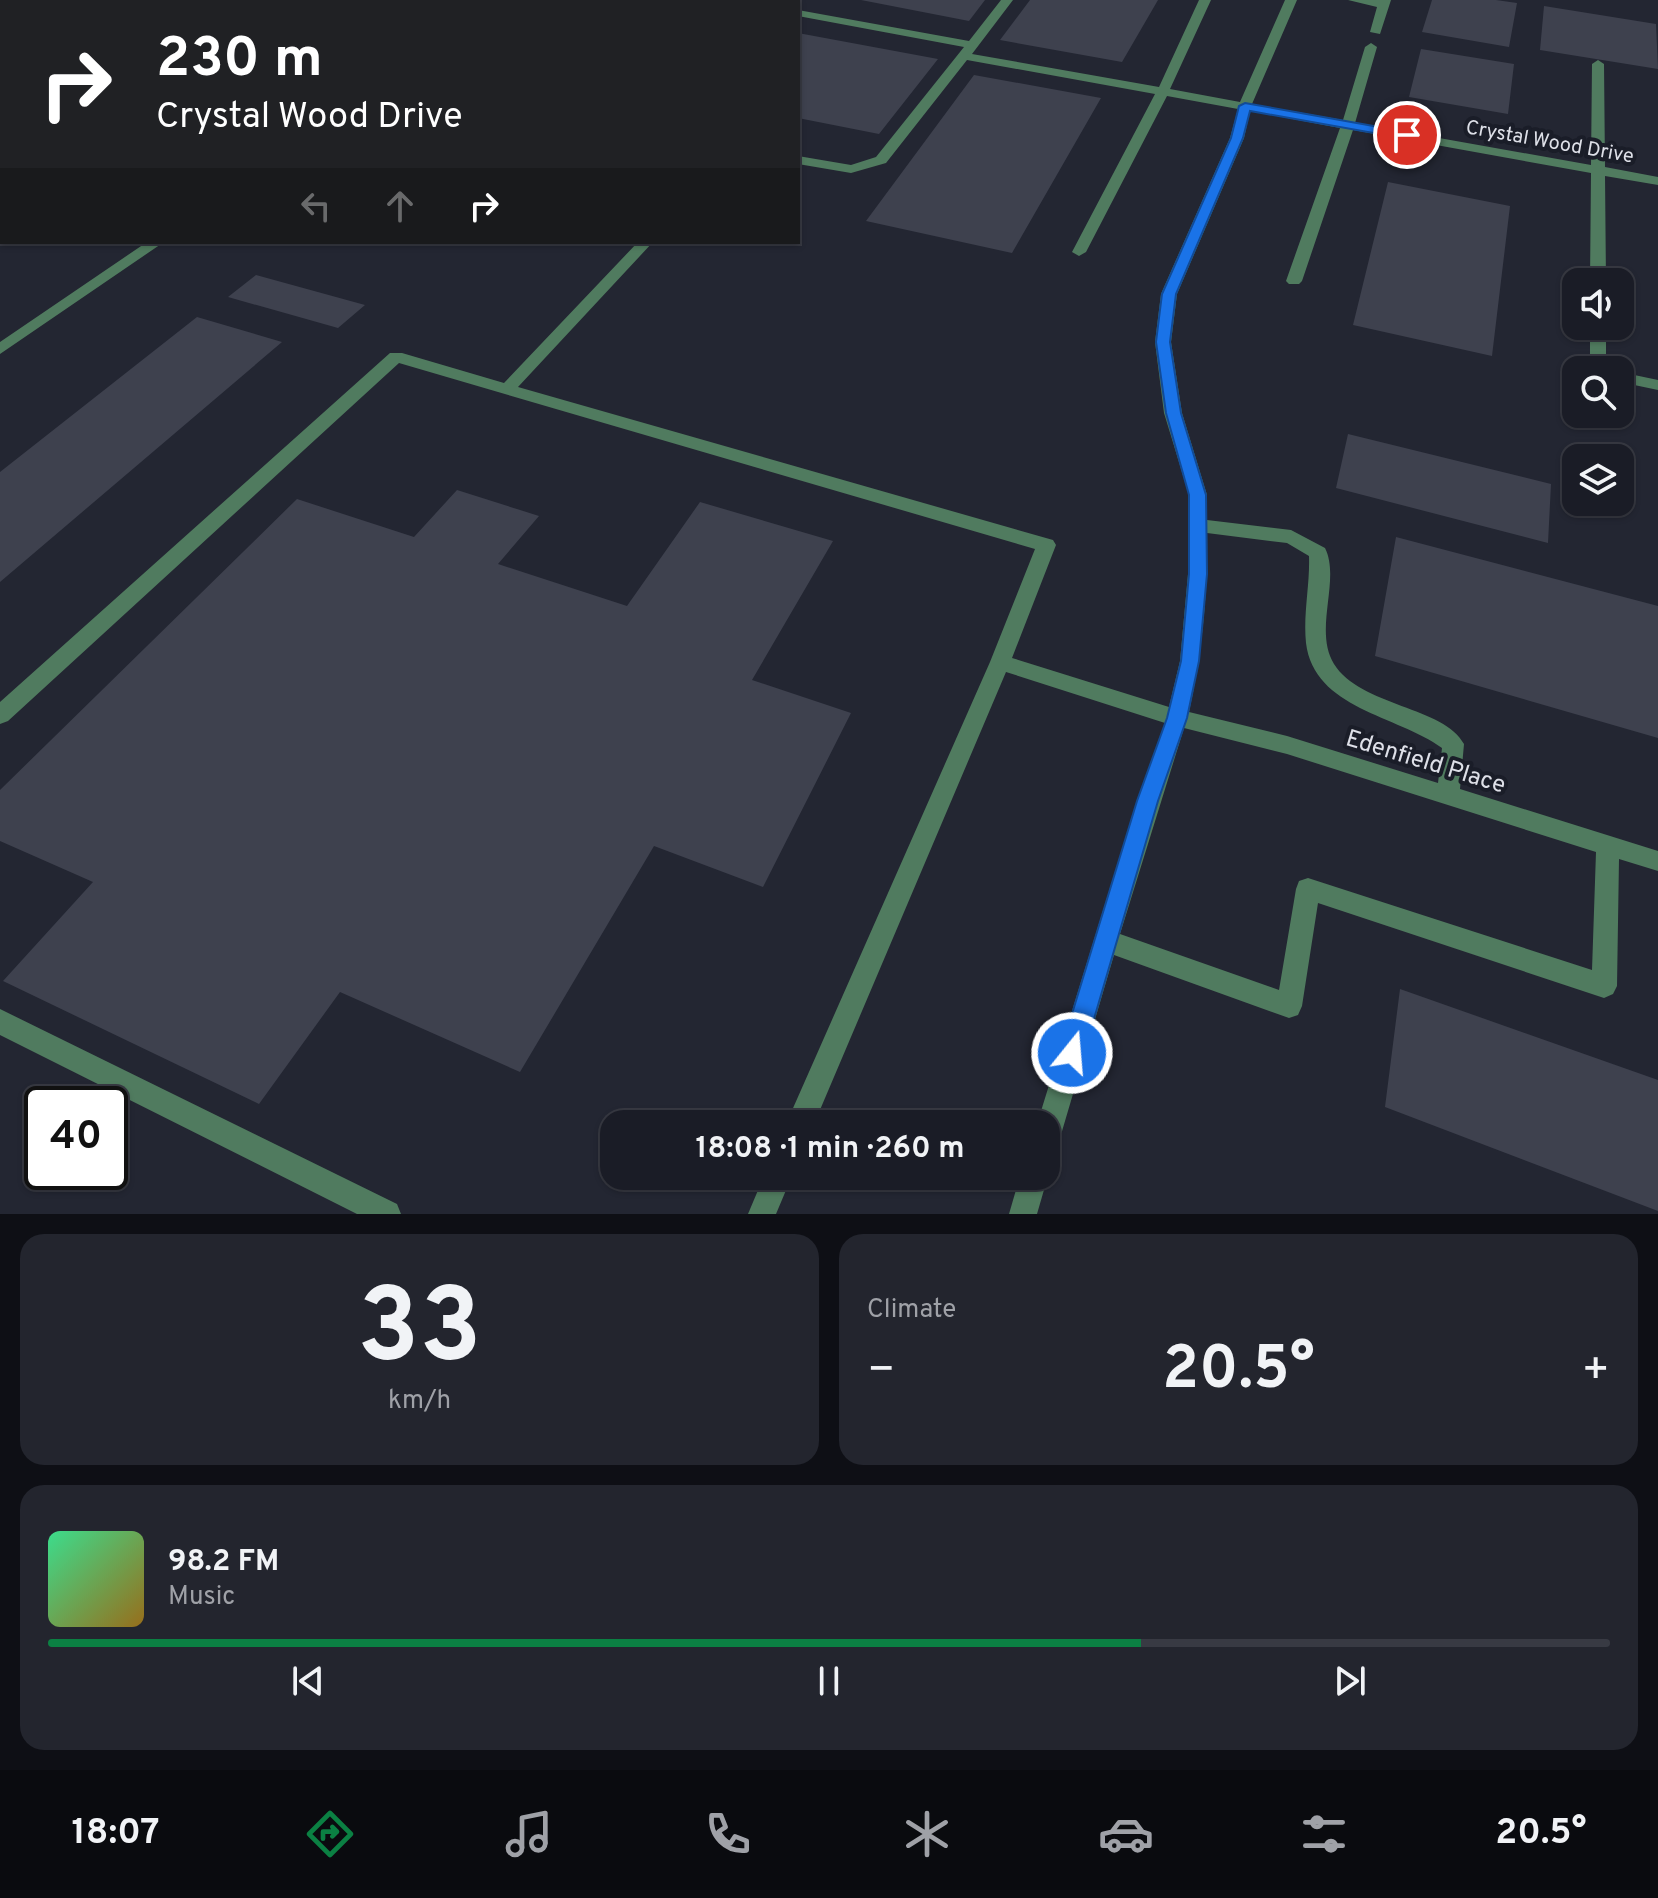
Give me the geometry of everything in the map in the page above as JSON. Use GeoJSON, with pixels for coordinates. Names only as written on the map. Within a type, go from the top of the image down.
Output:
{"type":"FeatureCollection","features":[{"type":"Feature","properties":{"kind":"street"},"geometry":{"type":"LineString","coordinates":[[800,160],[858,170],[881,160],[1007,0]]}},
{"type":"Feature","properties":{"kind":"street"},"geometry":{"type":"LineString","coordinates":[[1079,252],[1163,92],[1205,0]]}},
{"type":"Feature","properties":{"kind":"street"},"geometry":{"type":"LineString","coordinates":[[1055,1110],[1148,801],[1177,718],[1190,661],[1198,574],[1198,495],[1173,413],[1163,342],[1169,294],[1237,138],[1245,106],[1291,0]]}},
{"type":"Feature","properties":{"kind":"street"},"geometry":{"type":"LineString","coordinates":[[1354,0],[1385,2],[1376,32]]}},
{"type":"Feature","properties":{"kind":"street","name":"Crystal Wood Drive"},"geometry":{"type":"LineString","coordinates":[[800,13],[1163,92],[1658,181]]}},
{"type":"Feature","properties":{"kind":"street"},"geometry":{"type":"LineString","coordinates":[[1294,281],[1348,125],[1371,47]]}},
{"type":"Feature","properties":{"kind":"street"},"geometry":{"type":"LineString","coordinates":[[1598,64],[1598,268]]}},
{"type":"Feature","properties":{"kind":"street"},"geometry":{"type":"LineString","coordinates":[[0,349],[154,244]]}},
{"type":"Feature","properties":{"kind":"street"},"geometry":{"type":"LineString","coordinates":[[507,389],[644,244]]}},
{"type":"Feature","properties":{"kind":"street"},"geometry":{"type":"LineString","coordinates":[[0,715],[396,357],[1046,545],[1000,662],[806,1110]]}},
{"type":"Feature","properties":{"kind":"street"},"geometry":{"type":"LineString","coordinates":[[1634,380],[1658,385]]}},
{"type":"Feature","properties":{"kind":"street"},"geometry":{"type":"LineString","coordinates":[[1198,525],[1291,537],[1318,553],[1321,578],[1317,647],[1325,673],[1355,696],[1440,732],[1453,744],[1448,795]]}},
{"type":"Feature","properties":{"kind":"street","name":"Edenfield Place"},"geometry":{"type":"LineString","coordinates":[[1000,662],[1177,718],[1287,745],[1658,861]]}},
{"type":"Feature","properties":{"kind":"street"},"geometry":{"type":"LineString","coordinates":[[1106,941],[1289,1006],[1308,889],[1604,986],[1608,845]]}},
{"type":"Feature","properties":{"kind":"street"},"geometry":{"type":"LineString","coordinates":[[0,1022],[387,1214]]}},
{"type":"Feature","properties":{"kind":"street"},"geometry":{"type":"LineString","coordinates":[[762,1214],[772,1190]]}},
{"type":"Feature","properties":{"kind":"street"},"geometry":{"type":"LineString","coordinates":[[1023,1214],[1030,1190]]}},
{"type":"Feature","properties":{"kind":"building"},"geometry":{"type":"Polygon","coordinates":[[[861,0],[985,0],[969,21],[861,0]]]}},
{"type":"Feature","properties":{"kind":"building"},"geometry":{"type":"Polygon","coordinates":[[[1030,0],[1158,0],[1122,62],[1000,40],[1030,0]]]}},
{"type":"Feature","properties":{"kind":"building"},"geometry":{"type":"Polygon","coordinates":[[[1432,0],[1517,3],[1509,47],[1422,32],[1432,0]]]}},
{"type":"Feature","properties":{"kind":"building"},"geometry":{"type":"Polygon","coordinates":[[[1544,6],[1656,24],[1658,69],[1540,50],[1544,6]]]}},
{"type":"Feature","properties":{"kind":"building"},"geometry":{"type":"Polygon","coordinates":[[[800,33],[938,59],[879,134],[800,118],[800,33]]]}},
{"type":"Feature","properties":{"kind":"building"},"geometry":{"type":"Polygon","coordinates":[[[1421,49],[1514,64],[1508,114],[1409,97],[1421,49]]]}},
{"type":"Feature","properties":{"kind":"building"},"geometry":{"type":"Polygon","coordinates":[[[974,75],[1101,98],[1012,253],[866,221],[974,75]]]}},
{"type":"Feature","properties":{"kind":"building"},"geometry":{"type":"Polygon","coordinates":[[[1388,182],[1510,206],[1492,356],[1353,325],[1388,182]]]}},
{"type":"Feature","properties":{"kind":"building"},"geometry":{"type":"Polygon","coordinates":[[[256,275],[365,305],[338,328],[228,297],[256,275]]]}},
{"type":"Feature","properties":{"kind":"building"},"geometry":{"type":"Polygon","coordinates":[[[197,317],[282,342],[0,582],[0,472],[197,317]]]}},
{"type":"Feature","properties":{"kind":"building"},"geometry":{"type":"Polygon","coordinates":[[[1348,434],[1551,484],[1548,543],[1336,488],[1348,434]]]}},
{"type":"Feature","properties":{"kind":"building"},"geometry":{"type":"Polygon","coordinates":[[[457,490],[539,516],[498,564],[627,606],[700,502],[833,541],[752,680],[851,713],[763,887],[654,846],[520,1072],[340,992],[259,1104],[3,981],[93,882],[0,841],[0,790],[297,499],[414,537],[457,490]]]}},
{"type":"Feature","properties":{"kind":"building"},"geometry":{"type":"Polygon","coordinates":[[[1396,537],[1658,606],[1658,738],[1375,656],[1396,537]]]}},
{"type":"Feature","properties":{"kind":"building"},"geometry":{"type":"Polygon","coordinates":[[[1400,989],[1658,1080],[1658,1211],[1385,1107],[1400,989]]]}},
{"type":"Feature","properties":{"kind":"route"},"geometry":{"type":"LineString","coordinates":[[1072,1053],[1148,801],[1177,718],[1190,661],[1198,574],[1198,495],[1173,413],[1166,366],[1163,342],[1169,294],[1237,138],[1245,106],[1407,135]]}}]}
